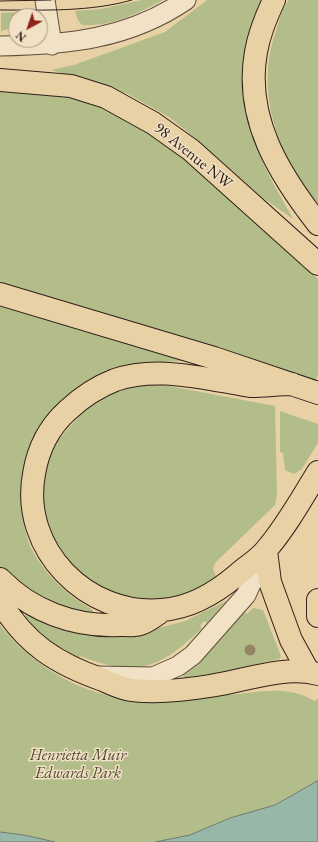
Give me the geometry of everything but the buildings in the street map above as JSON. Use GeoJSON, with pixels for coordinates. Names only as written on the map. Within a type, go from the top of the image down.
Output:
{"type":"FeatureCollection","features":[{"type":"Feature","properties":{"kind":"main road"},"geometry":{"type":"LineString","coordinates":[[274,0],[262,26],[256,50],[253,68],[255,102],[265,139],[274,161],[297,197],[318,224]]}},
{"type":"Feature","properties":{"kind":"main road","name":"98 Avenue NW"},"geometry":{"type":"LineString","coordinates":[[0,80],[71,86],[106,97],[153,123],[191,150],[318,264]]}},
{"type":"Feature","properties":{"kind":"main road"},"geometry":{"type":"LineString","coordinates":[[0,294],[316,392]]}},
{"type":"Feature","properties":{"kind":"main road"},"geometry":{"type":"LineString","coordinates":[[292,384],[250,386],[179,373],[143,374],[115,380],[84,395],[59,417],[46,436],[36,458],[32,482],[32,505],[41,538],[49,554],[63,572],[80,587],[100,599],[123,608],[163,610],[197,601],[224,587],[266,551],[318,472]]}},
{"type":"Feature","properties":{"kind":"main road"},"geometry":{"type":"LineString","coordinates":[[266,551],[270,582],[291,640],[313,673]]}},
{"type":"Feature","properties":{"kind":"main road"},"geometry":{"type":"LineString","coordinates":[[0,579],[14,594],[40,609],[69,620],[106,626],[140,624],[163,610]]}},
{"type":"Feature","properties":{"kind":"main road"},"geometry":{"type":"LineString","coordinates":[[318,600],[318,616]]}},
{"type":"Feature","properties":{"kind":"main road"},"geometry":{"type":"LineString","coordinates":[[0,601],[17,626],[34,644],[49,656],[89,675],[130,690],[158,692],[210,686],[288,671],[313,673]]}},
{"type":"Feature","properties":{"kind":"lane"},"geometry":{"type":"LineString","coordinates":[[46,0],[52,45]]}},
{"type":"Feature","properties":{"kind":"lane"},"geometry":{"type":"LineString","coordinates":[[0,46],[52,45],[88,40],[128,29],[166,12],[186,0]]}},
{"type":"Feature","properties":{"kind":"lane"},"geometry":{"type":"LineString","coordinates":[[89,675],[153,677],[178,666],[198,649],[246,595],[266,551]]}},
{"type":"Feature","properties":{"kind":"lane"},"geometry":{"type":"LineString","coordinates":[[176,656],[208,626],[234,596]]}},
{"type":"Feature","properties":{"kind":"green space"},"geometry":{"type":"Polygon","coordinates":[[[142,0],[163,0],[144,10],[104,24],[82,25],[78,20],[75,11],[101,9],[142,0]]]}},
{"type":"Feature","properties":{"kind":"green space"},"geometry":{"type":"Polygon","coordinates":[[[207,0],[262,0],[253,19],[244,59],[245,100],[249,120],[262,160],[293,219],[263,198],[200,142],[169,117],[128,94],[51,70],[74,65],[165,32],[207,0]]]}},
{"type":"Feature","properties":{"kind":"green space"},"geometry":{"type":"Polygon","coordinates":[[[289,0],[318,0],[318,205],[291,166],[281,145],[269,100],[268,77],[270,54],[281,15],[289,0]]]}},
{"type":"Feature","properties":{"kind":"green space"},"geometry":{"type":"Polygon","coordinates":[[[1,13],[8,13],[8,29],[1,31],[1,13]]]}},
{"type":"Feature","properties":{"kind":"green space"},"geometry":{"type":"Polygon","coordinates":[[[0,90],[58,94],[108,110],[149,132],[190,163],[318,279],[318,375],[314,382],[0,282],[0,90]]]}},
{"type":"Feature","properties":{"kind":"green space"},"geometry":{"type":"Polygon","coordinates":[[[0,306],[185,361],[136,364],[117,368],[100,374],[72,392],[57,405],[45,420],[35,437],[28,455],[23,473],[22,493],[23,513],[27,538],[30,546],[42,566],[56,582],[73,597],[93,610],[91,616],[33,596],[0,569],[0,306]]]}},
{"type":"Feature","properties":{"kind":"green space"},"geometry":{"type":"Polygon","coordinates":[[[153,383],[275,406],[277,495],[275,505],[215,563],[213,569],[217,579],[181,597],[149,602],[125,598],[95,587],[59,553],[42,504],[42,482],[53,446],[89,405],[110,393],[153,383]]]}},
{"type":"Feature","properties":{"kind":"green space"},"geometry":{"type":"Polygon","coordinates":[[[280,411],[318,424],[318,443],[302,469],[294,474],[285,470],[283,453],[280,452],[280,411]]]}},
{"type":"Feature","properties":{"kind":"green space"},"geometry":{"type":"Polygon","coordinates":[[[226,601],[207,623],[204,621],[200,626],[202,628],[173,653],[160,661],[146,666],[132,668],[117,667],[80,656],[78,660],[40,634],[24,618],[28,612],[151,630],[185,621],[226,601]]]}},
{"type":"Feature","properties":{"kind":"green space"},"geometry":{"type":"Polygon","coordinates":[[[253,608],[263,610],[281,656],[279,659],[219,673],[185,678],[182,672],[211,648],[243,611],[247,614],[253,608]]]}},
{"type":"Feature","properties":{"kind":"green space","name":"Henrietta Muir Edwards Park"},"geometry":{"type":"Polygon","coordinates":[[[0,625],[11,638],[38,662],[69,681],[86,689],[103,694],[134,699],[164,699],[287,691],[305,696],[314,701],[318,699],[318,781],[275,805],[230,818],[190,835],[155,842],[55,842],[24,835],[0,832],[0,625]]]}},
{"type":"Feature","properties":{"kind":"shaded area"},"geometry":{"type":"Polygon","coordinates":[[[318,781],[318,842],[155,842],[190,835],[230,818],[275,805],[318,781]]]}},
{"type":"Feature","properties":{"kind":"shaded area"},"geometry":{"type":"Polygon","coordinates":[[[0,832],[24,835],[55,842],[0,842],[0,832]]]}},
{"type":"Feature","properties":{"kind":"tram line"},"geometry":{"type":"LineString","coordinates":[[0,1],[51,0]]}},
{"type":"Feature","properties":{"kind":"tram line"},"geometry":{"type":"LineString","coordinates":[[0,10],[50,10],[100,7],[132,0]]}}]}
